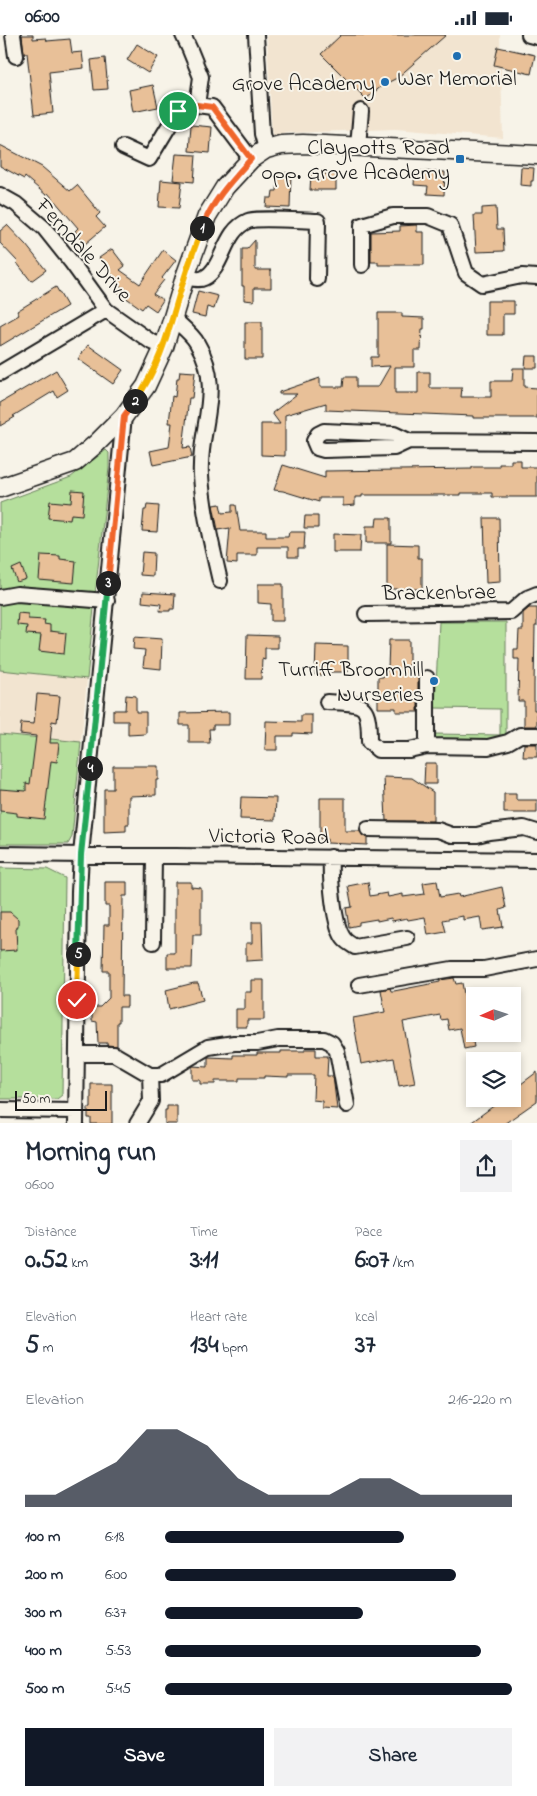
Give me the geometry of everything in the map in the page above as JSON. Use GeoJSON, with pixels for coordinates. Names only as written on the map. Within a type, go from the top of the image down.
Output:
{"type":"FeatureCollection","features":[{"type":"Feature","properties":{"kind":"main road"},"geometry":{"type":"LineString","coordinates":[[0,488],[75,462],[124,416],[146,386],[164,347],[185,277],[207,216],[225,187],[251,159],[266,149],[281,145],[303,144],[537,155]]}},
{"type":"Feature","properties":{"kind":"street"},"geometry":{"type":"LineString","coordinates":[[13,35],[16,56]]}},
{"type":"Feature","properties":{"kind":"street"},"geometry":{"type":"LineString","coordinates":[[183,35],[200,77],[197,105]]}},
{"type":"Feature","properties":{"kind":"street"},"geometry":{"type":"LineString","coordinates":[[256,35],[262,133],[266,149]]}},
{"type":"Feature","properties":{"kind":"street"},"geometry":{"type":"LineString","coordinates":[[529,35],[537,37]]}},
{"type":"Feature","properties":{"kind":"street"},"geometry":{"type":"LineString","coordinates":[[123,147],[149,159],[178,111],[197,105],[212,107],[251,159]]}},
{"type":"Feature","properties":{"kind":"street"},"geometry":{"type":"LineString","coordinates":[[358,146],[361,111]]}},
{"type":"Feature","properties":{"kind":"street","name":"Ferndale Drive"},"geometry":{"type":"LineString","coordinates":[[0,195],[16,204],[44,227],[106,310],[150,341],[164,347]]}},
{"type":"Feature","properties":{"kind":"street"},"geometry":{"type":"LineString","coordinates":[[362,265],[362,225],[393,216],[428,216],[450,225],[466,273],[482,284],[522,276],[537,277]]}},
{"type":"Feature","properties":{"kind":"street"},"geometry":{"type":"LineString","coordinates":[[185,277],[204,278],[211,271],[235,228],[250,220],[318,221],[318,279]]}},
{"type":"Feature","properties":{"kind":"street"},"geometry":{"type":"LineString","coordinates":[[0,373],[106,310]]}},
{"type":"Feature","properties":{"kind":"street"},"geometry":{"type":"LineString","coordinates":[[173,318],[197,342],[208,368],[211,397],[201,473],[209,533],[220,581]]}},
{"type":"Feature","properties":{"kind":"street"},"geometry":{"type":"LineString","coordinates":[[0,1110],[76,1117],[81,855],[124,416]]}},
{"type":"Feature","properties":{"kind":"street"},"geometry":{"type":"LineString","coordinates":[[409,441],[394,434],[324,431],[318,434],[314,441],[317,448],[324,450],[394,447],[409,441],[537,442]]}},
{"type":"Feature","properties":{"kind":"street"},"geometry":{"type":"LineString","coordinates":[[0,597],[17,594],[107,601]]}},
{"type":"Feature","properties":{"kind":"street","name":"Brackenbrae"},"geometry":{"type":"LineString","coordinates":[[366,614],[511,612],[527,597],[537,594]]}},
{"type":"Feature","properties":{"kind":"street"},"geometry":{"type":"LineString","coordinates":[[427,678],[427,746]]}},
{"type":"Feature","properties":{"kind":"street"},"geometry":{"type":"LineString","coordinates":[[326,702],[356,703],[365,708],[369,718],[369,742],[378,750],[409,750],[427,746],[488,747],[508,742],[520,735],[537,735]]}},
{"type":"Feature","properties":{"kind":"street"},"geometry":{"type":"LineString","coordinates":[[368,829],[438,831],[452,835],[477,835],[489,831],[524,828],[537,832]]}},
{"type":"Feature","properties":{"kind":"street","name":"Victoria Road"},"geometry":{"type":"LineString","coordinates":[[0,854],[537,860]]}},
{"type":"Feature","properties":{"kind":"street"},"geometry":{"type":"LineString","coordinates":[[153,943],[154,856]]}},
{"type":"Feature","properties":{"kind":"street"},"geometry":{"type":"LineString","coordinates":[[331,857],[330,875],[337,921],[344,939],[355,947],[407,938]]}},
{"type":"Feature","properties":{"kind":"street"},"geometry":{"type":"LineString","coordinates":[[359,985],[452,969],[484,969],[537,959]]}},
{"type":"Feature","properties":{"kind":"street"},"geometry":{"type":"LineString","coordinates":[[76,1054],[114,1054],[150,1075],[161,1075],[208,1047],[234,1043],[257,1043],[278,1039],[324,1039],[332,1043],[337,1051],[347,1105]]}},
{"type":"Feature","properties":{"kind":"street"},"geometry":{"type":"LineString","coordinates":[[137,1123],[151,1101],[150,1075]]}},
{"type":"Feature","properties":{"kind":"shaded area","name":"Grove Academy"},"geometry":{"type":"Polygon","coordinates":[[[267,35],[500,35],[503,138],[396,129],[288,133],[272,136],[267,35]]]}},
{"type":"Feature","properties":{"kind":"shaded area"},"geometry":{"type":"Polygon","coordinates":[[[0,670],[87,679],[81,742],[0,734],[0,670]]]}},
{"type":"Feature","properties":{"kind":"green space"},"geometry":{"type":"Polygon","coordinates":[[[106,450],[109,453],[109,468],[95,595],[0,592],[0,503],[71,477],[106,450]]]}},
{"type":"Feature","properties":{"kind":"green space"},"geometry":{"type":"Polygon","coordinates":[[[17,600],[94,608],[87,679],[0,670],[0,602],[17,600]]]}},
{"type":"Feature","properties":{"kind":"green space"},"geometry":{"type":"Polygon","coordinates":[[[439,622],[506,622],[506,738],[492,742],[434,739],[434,734],[500,735],[500,709],[435,708],[439,622]]]}},
{"type":"Feature","properties":{"kind":"green space"},"geometry":{"type":"Polygon","coordinates":[[[0,734],[81,742],[72,837],[68,844],[0,844],[0,734]]]}},
{"type":"Feature","properties":{"kind":"green space"},"geometry":{"type":"Polygon","coordinates":[[[0,868],[47,869],[65,878],[62,1095],[57,1099],[0,1099],[0,868]]]}},
{"type":"Feature","properties":{"kind":"building"},"geometry":{"type":"Polygon","coordinates":[[[22,35],[33,35],[33,39],[46,38],[47,41],[70,39],[72,53],[82,52],[84,68],[49,72],[53,113],[34,115],[27,53],[24,53],[22,35]]]}},
{"type":"Feature","properties":{"kind":"building"},"geometry":{"type":"Polygon","coordinates":[[[341,35],[446,35],[397,78],[383,85],[366,99],[321,54],[341,35]]]}},
{"type":"Feature","properties":{"kind":"building"},"geometry":{"type":"Polygon","coordinates":[[[137,44],[158,57],[148,73],[127,60],[137,44]]]}},
{"type":"Feature","properties":{"kind":"building"},"geometry":{"type":"Polygon","coordinates":[[[498,47],[535,55],[531,74],[494,65],[498,47]]]}},
{"type":"Feature","properties":{"kind":"building"},"geometry":{"type":"Polygon","coordinates":[[[105,58],[108,89],[94,90],[91,60],[105,58]]]}},
{"type":"Feature","properties":{"kind":"building"},"geometry":{"type":"Polygon","coordinates":[[[153,85],[158,107],[133,112],[129,90],[153,85]]]}},
{"type":"Feature","properties":{"kind":"building"},"geometry":{"type":"Polygon","coordinates":[[[191,125],[212,127],[210,153],[189,151],[191,125]]]}},
{"type":"Feature","properties":{"kind":"building"},"geometry":{"type":"Polygon","coordinates":[[[0,145],[42,167],[70,191],[77,185],[100,213],[96,217],[105,227],[85,244],[75,231],[78,228],[48,193],[46,195],[25,177],[24,179],[0,166],[0,145]]]}},
{"type":"Feature","properties":{"kind":"building"},"geometry":{"type":"Polygon","coordinates":[[[176,154],[196,155],[194,182],[173,180],[176,154]]]}},
{"type":"Feature","properties":{"kind":"building"},"geometry":{"type":"Polygon","coordinates":[[[521,167],[534,168],[531,186],[520,185],[521,167]]]}},
{"type":"Feature","properties":{"kind":"building"},"geometry":{"type":"Polygon","coordinates":[[[415,171],[445,172],[444,195],[427,194],[428,186],[414,185],[415,171]]]}},
{"type":"Feature","properties":{"kind":"building"},"geometry":{"type":"Polygon","coordinates":[[[278,173],[291,173],[290,208],[266,207],[267,198],[272,198],[273,191],[277,191],[278,173]]]}},
{"type":"Feature","properties":{"kind":"building"},"geometry":{"type":"Polygon","coordinates":[[[311,174],[336,174],[336,190],[310,190],[311,174]]]}},
{"type":"Feature","properties":{"kind":"building"},"geometry":{"type":"Polygon","coordinates":[[[161,180],[182,182],[179,208],[159,207],[161,180]]]}},
{"type":"Feature","properties":{"kind":"building"},"geometry":{"type":"Polygon","coordinates":[[[496,207],[497,229],[503,229],[504,251],[476,252],[474,215],[482,215],[482,208],[496,207]]]}},
{"type":"Feature","properties":{"kind":"building"},"geometry":{"type":"Polygon","coordinates":[[[7,225],[46,270],[31,281],[18,262],[0,243],[0,231],[7,225]]]}},
{"type":"Feature","properties":{"kind":"building"},"geometry":{"type":"Polygon","coordinates":[[[417,225],[417,232],[424,232],[424,265],[378,265],[378,262],[371,262],[371,232],[400,231],[400,226],[417,225]]]}},
{"type":"Feature","properties":{"kind":"building"},"geometry":{"type":"Polygon","coordinates":[[[255,240],[255,270],[271,270],[271,288],[254,288],[254,301],[244,300],[242,249],[247,249],[255,240]]]}},
{"type":"Feature","properties":{"kind":"building"},"geometry":{"type":"Polygon","coordinates":[[[112,249],[125,266],[120,270],[140,284],[163,250],[176,260],[162,278],[164,280],[153,294],[163,300],[156,311],[146,304],[142,309],[118,292],[122,288],[99,258],[112,249]]]}},
{"type":"Feature","properties":{"kind":"building"},"geometry":{"type":"Polygon","coordinates":[[[56,287],[67,306],[0,346],[0,326],[19,315],[17,311],[56,287]]]}},
{"type":"Feature","properties":{"kind":"building"},"geometry":{"type":"Polygon","coordinates":[[[198,291],[218,296],[214,309],[207,307],[205,317],[192,314],[198,291]]]}},
{"type":"Feature","properties":{"kind":"building"},"geometry":{"type":"Polygon","coordinates":[[[487,301],[514,301],[514,314],[503,314],[503,335],[487,335],[487,301]]]}},
{"type":"Feature","properties":{"kind":"building"},"geometry":{"type":"Polygon","coordinates":[[[378,313],[402,313],[402,317],[424,318],[421,350],[414,350],[414,367],[395,367],[395,393],[418,393],[418,372],[430,372],[430,388],[462,388],[461,397],[491,397],[491,381],[512,381],[513,368],[524,368],[524,387],[537,388],[537,418],[473,418],[473,416],[326,410],[326,403],[285,415],[285,456],[261,455],[261,424],[280,424],[272,413],[297,394],[279,394],[279,392],[320,378],[320,387],[343,387],[344,377],[356,377],[356,387],[378,387],[390,366],[371,367],[371,357],[378,357],[378,313]]]}},
{"type":"Feature","properties":{"kind":"building"},"geometry":{"type":"Polygon","coordinates":[[[245,322],[262,322],[262,359],[245,359],[245,322]]]}},
{"type":"Feature","properties":{"kind":"building"},"geometry":{"type":"Polygon","coordinates":[[[88,345],[123,370],[113,384],[78,359],[88,345]]]}},
{"type":"Feature","properties":{"kind":"building"},"geometry":{"type":"Polygon","coordinates":[[[526,356],[537,356],[537,368],[525,368],[526,356]]]}},
{"type":"Feature","properties":{"kind":"building"},"geometry":{"type":"Polygon","coordinates":[[[56,370],[68,390],[57,397],[54,391],[0,426],[0,403],[56,370]]]}},
{"type":"Feature","properties":{"kind":"building"},"geometry":{"type":"Polygon","coordinates":[[[180,371],[195,372],[192,398],[189,398],[183,448],[190,447],[192,457],[153,465],[150,451],[169,447],[172,423],[169,423],[172,396],[175,397],[177,378],[179,378],[180,371]]]}},
{"type":"Feature","properties":{"kind":"building"},"geometry":{"type":"Polygon","coordinates":[[[511,460],[521,460],[521,467],[537,467],[537,497],[492,497],[492,493],[461,493],[461,495],[362,495],[362,497],[355,497],[355,505],[343,506],[343,498],[319,498],[319,502],[274,490],[283,465],[325,478],[325,471],[472,469],[472,467],[499,467],[499,464],[511,464],[511,460]]]}},
{"type":"Feature","properties":{"kind":"building"},"geometry":{"type":"Polygon","coordinates":[[[72,490],[84,491],[82,515],[71,514],[70,520],[48,518],[50,501],[71,503],[72,490]]]}},
{"type":"Feature","properties":{"kind":"building"},"geometry":{"type":"Polygon","coordinates":[[[220,504],[222,513],[232,512],[232,505],[236,505],[240,531],[266,531],[266,537],[288,537],[289,532],[305,532],[304,549],[298,549],[298,557],[288,557],[288,547],[257,547],[257,555],[237,555],[237,564],[227,563],[230,528],[218,530],[213,505],[220,504]]]}},
{"type":"Feature","properties":{"kind":"building"},"geometry":{"type":"Polygon","coordinates":[[[147,505],[159,506],[157,532],[142,531],[144,510],[146,510],[147,505]]]}},
{"type":"Feature","properties":{"kind":"building"},"geometry":{"type":"Polygon","coordinates":[[[305,516],[318,516],[318,528],[304,528],[305,516]]]}},
{"type":"Feature","properties":{"kind":"building"},"geometry":{"type":"Polygon","coordinates":[[[377,518],[391,518],[391,543],[366,543],[366,526],[376,526],[377,518]]]}},
{"type":"Feature","properties":{"kind":"building"},"geometry":{"type":"Polygon","coordinates":[[[484,518],[499,518],[500,582],[486,583],[484,518]]]}},
{"type":"Feature","properties":{"kind":"building"},"geometry":{"type":"Polygon","coordinates":[[[333,534],[361,535],[360,552],[333,552],[333,534]]]}},
{"type":"Feature","properties":{"kind":"building"},"geometry":{"type":"Polygon","coordinates":[[[387,544],[418,545],[418,558],[422,558],[422,589],[387,589],[387,544]]]}},
{"type":"Feature","properties":{"kind":"building"},"geometry":{"type":"Polygon","coordinates":[[[142,552],[154,553],[153,576],[140,575],[142,552]]]}},
{"type":"Feature","properties":{"kind":"building"},"geometry":{"type":"Polygon","coordinates":[[[41,555],[60,556],[60,559],[76,561],[74,583],[39,580],[41,555]]]}},
{"type":"Feature","properties":{"kind":"building"},"geometry":{"type":"Polygon","coordinates":[[[21,565],[26,579],[17,582],[12,569],[21,565]]]}},
{"type":"Feature","properties":{"kind":"building"},"geometry":{"type":"Polygon","coordinates":[[[258,584],[283,584],[283,621],[271,621],[271,604],[258,603],[258,584]]]}},
{"type":"Feature","properties":{"kind":"building"},"geometry":{"type":"Polygon","coordinates":[[[143,592],[175,594],[174,609],[160,611],[161,604],[142,602],[143,592]]]}},
{"type":"Feature","properties":{"kind":"building"},"geometry":{"type":"Polygon","coordinates":[[[529,608],[537,608],[534,710],[537,710],[537,726],[524,726],[524,701],[518,701],[519,659],[514,659],[514,649],[518,649],[519,630],[523,630],[523,613],[529,608]]]}},
{"type":"Feature","properties":{"kind":"building"},"geometry":{"type":"Polygon","coordinates":[[[18,613],[28,614],[28,619],[45,620],[44,624],[50,625],[50,631],[66,633],[64,654],[39,651],[41,635],[26,634],[27,626],[17,625],[18,613]]]}},
{"type":"Feature","properties":{"kind":"building"},"geometry":{"type":"Polygon","coordinates":[[[247,635],[278,636],[278,648],[265,648],[265,660],[262,659],[261,679],[246,679],[247,635]]]}},
{"type":"Feature","properties":{"kind":"building"},"geometry":{"type":"Polygon","coordinates":[[[134,637],[162,639],[161,669],[143,667],[145,650],[133,649],[134,637]]]}},
{"type":"Feature","properties":{"kind":"building"},"geometry":{"type":"Polygon","coordinates":[[[389,640],[409,640],[409,675],[418,677],[418,712],[396,712],[396,708],[378,708],[378,677],[383,677],[388,669],[389,640]]]}},
{"type":"Feature","properties":{"kind":"building"},"geometry":{"type":"Polygon","coordinates":[[[316,645],[348,646],[348,672],[329,672],[329,675],[315,675],[316,645]]]}},
{"type":"Feature","properties":{"kind":"building"},"geometry":{"type":"Polygon","coordinates":[[[37,694],[60,696],[57,722],[52,721],[50,743],[59,743],[57,762],[51,761],[44,819],[17,816],[17,813],[0,811],[0,789],[26,791],[26,783],[30,784],[36,736],[20,734],[21,723],[34,724],[37,694]]]}},
{"type":"Feature","properties":{"kind":"building"},"geometry":{"type":"Polygon","coordinates":[[[126,695],[136,696],[136,712],[146,712],[146,734],[128,735],[128,721],[113,721],[113,710],[125,710],[126,695]]]}},
{"type":"Feature","properties":{"kind":"building"},"geometry":{"type":"Polygon","coordinates":[[[229,712],[229,725],[213,725],[213,729],[209,729],[210,743],[189,743],[189,725],[180,725],[180,713],[229,712]]]}},
{"type":"Feature","properties":{"kind":"building"},"geometry":{"type":"Polygon","coordinates":[[[301,715],[312,715],[312,734],[293,733],[293,736],[277,736],[277,750],[265,750],[266,721],[301,722],[301,715]]]}},
{"type":"Feature","properties":{"kind":"building"},"geometry":{"type":"Polygon","coordinates":[[[524,744],[537,744],[537,757],[523,757],[524,744]]]}},
{"type":"Feature","properties":{"kind":"building"},"geometry":{"type":"Polygon","coordinates":[[[425,763],[436,763],[436,784],[424,784],[425,763]]]}},
{"type":"Feature","properties":{"kind":"building"},"geometry":{"type":"Polygon","coordinates":[[[113,766],[158,766],[156,795],[129,796],[129,824],[126,824],[126,831],[104,832],[104,789],[113,789],[113,766]]]}},
{"type":"Feature","properties":{"kind":"building"},"geometry":{"type":"Polygon","coordinates":[[[384,777],[412,778],[433,792],[433,821],[386,821],[384,777]]]}},
{"type":"Feature","properties":{"kind":"building"},"geometry":{"type":"Polygon","coordinates":[[[504,794],[516,794],[516,800],[537,800],[537,813],[504,813],[504,794]]]}},
{"type":"Feature","properties":{"kind":"building"},"geometry":{"type":"Polygon","coordinates":[[[241,797],[276,798],[275,820],[240,819],[241,797]]]}},
{"type":"Feature","properties":{"kind":"building"},"geometry":{"type":"Polygon","coordinates":[[[320,798],[345,798],[345,831],[360,831],[363,836],[367,837],[367,845],[327,843],[327,839],[320,839],[320,798]]]}},
{"type":"Feature","properties":{"kind":"building"},"geometry":{"type":"Polygon","coordinates":[[[437,881],[440,897],[458,894],[459,897],[502,887],[506,908],[500,910],[503,927],[482,930],[480,917],[463,920],[463,916],[443,920],[446,932],[428,935],[425,917],[392,921],[391,918],[377,921],[377,919],[359,922],[359,925],[349,927],[346,908],[352,907],[348,886],[368,882],[370,896],[387,893],[388,897],[403,894],[403,897],[425,894],[423,883],[437,881]]]}},
{"type":"Feature","properties":{"kind":"building"},"geometry":{"type":"Polygon","coordinates":[[[105,882],[127,882],[127,896],[123,896],[122,996],[127,996],[127,1007],[119,1007],[117,1046],[98,1043],[97,1022],[92,1021],[92,1007],[100,1007],[109,998],[109,971],[103,971],[104,925],[109,925],[109,906],[105,906],[105,882]]]}},
{"type":"Feature","properties":{"kind":"building"},"geometry":{"type":"Polygon","coordinates":[[[175,882],[191,882],[191,887],[201,888],[201,935],[193,935],[192,968],[167,968],[167,953],[175,953],[175,882]]]}},
{"type":"Feature","properties":{"kind":"building"},"geometry":{"type":"Polygon","coordinates":[[[0,912],[10,912],[18,919],[16,929],[17,950],[0,951],[0,912]]]}},
{"type":"Feature","properties":{"kind":"building"},"geometry":{"type":"Polygon","coordinates":[[[252,922],[262,922],[263,960],[246,961],[246,943],[252,943],[252,922]]]}},
{"type":"Feature","properties":{"kind":"building"},"geometry":{"type":"Polygon","coordinates":[[[454,978],[456,984],[462,983],[466,1004],[466,1043],[473,1043],[474,1047],[464,1049],[460,1028],[449,1030],[447,1019],[441,1020],[440,1015],[403,1022],[415,1083],[399,1086],[394,1058],[361,1064],[353,1018],[385,1012],[381,990],[390,988],[391,991],[394,991],[440,982],[440,980],[454,978]]]}},
{"type":"Feature","properties":{"kind":"building"},"geometry":{"type":"Polygon","coordinates":[[[251,980],[264,980],[264,1020],[247,1020],[247,1027],[236,1027],[236,1009],[245,1009],[245,992],[251,992],[251,980]]]}},
{"type":"Feature","properties":{"kind":"building"},"geometry":{"type":"Polygon","coordinates":[[[198,983],[203,1000],[169,1009],[166,990],[198,983]]]}},
{"type":"Feature","properties":{"kind":"building"},"geometry":{"type":"Polygon","coordinates":[[[305,1049],[316,1049],[316,1056],[328,1056],[327,1076],[333,1076],[337,1109],[322,1108],[322,1101],[313,1100],[314,1075],[239,1078],[239,1081],[215,1081],[215,1084],[200,1084],[200,1080],[192,1080],[192,1066],[208,1067],[208,1057],[233,1058],[233,1055],[305,1051],[305,1049]]]}},
{"type":"Feature","properties":{"kind":"building"},"geometry":{"type":"Polygon","coordinates":[[[537,1072],[537,1101],[505,1123],[470,1123],[492,1107],[521,1107],[521,1084],[537,1072]]]}},
{"type":"Feature","properties":{"kind":"building"},"geometry":{"type":"Polygon","coordinates":[[[91,1084],[112,1084],[112,1123],[91,1123],[91,1118],[88,1118],[88,1108],[91,1108],[91,1084]]]}},
{"type":"Feature","properties":{"kind":"building"},"geometry":{"type":"Polygon","coordinates":[[[167,1106],[177,1106],[177,1123],[165,1123],[165,1110],[167,1110],[167,1106]]]}},
{"type":"Feature","properties":{"kind":"place","name":"War Memorial"},"geometry":{"type":"Point","coordinates":[457,56]}},
{"type":"Feature","properties":{"kind":"place","name":"Grove Academy"},"geometry":{"type":"Point","coordinates":[385,82]}},
{"type":"Feature","properties":{"kind":"place","name":"Claypotts Road opp. Grove Academy"},"geometry":{"type":"Point","coordinates":[460,159]}},
{"type":"Feature","properties":{"kind":"place","name":"Turriff Broomhill Nurseries"},"geometry":{"type":"Point","coordinates":[434,681]}},
{"type":"Feature","properties":{"kind":"route"},"geometry":{"type":"LineString","coordinates":[[77,1000],[81,855],[124,416],[146,386],[164,347],[185,277],[207,216],[225,187],[251,159],[212,107],[197,105],[178,111]]}}]}
